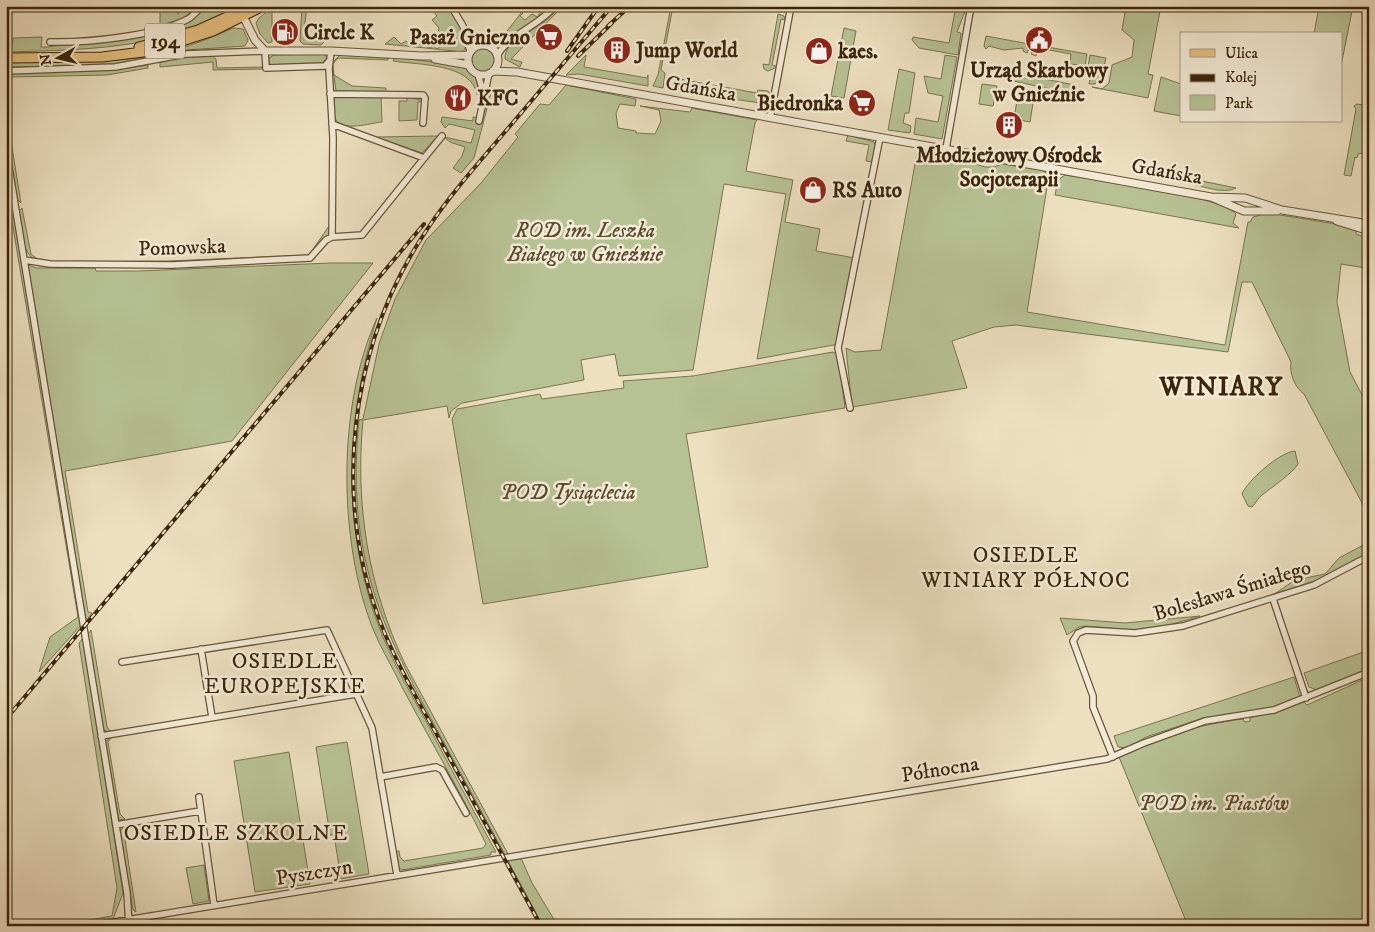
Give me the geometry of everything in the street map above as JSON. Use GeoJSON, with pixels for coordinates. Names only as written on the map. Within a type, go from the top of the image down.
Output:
{"type":"FeatureCollection","features":[{"type":"Feature","properties":{"kind":"main road","name":"194"},"geometry":{"type":"LineString","coordinates":[[6,58],[102,57],[151,51],[201,36],[251,6]]}},
{"type":"Feature","properties":{"kind":"main road","name":"194"},"geometry":{"type":"LineString","coordinates":[[241,12],[263,6]]}},
{"type":"Feature","properties":{"kind":"street"},"geometry":{"type":"LineString","coordinates":[[50,42],[89,40],[157,30],[186,20],[202,6]]}},
{"type":"Feature","properties":{"kind":"street"},"geometry":{"type":"LineString","coordinates":[[451,6],[463,26],[480,45]]}},
{"type":"Feature","properties":{"kind":"street"},"geometry":{"type":"LineString","coordinates":[[422,56],[469,53],[480,45],[490,46],[506,43],[538,23],[555,6]]}},
{"type":"Feature","properties":{"kind":"street"},"geometry":{"type":"LineString","coordinates":[[770,118],[792,6]]}},
{"type":"Feature","properties":{"kind":"street"},"geometry":{"type":"LineString","coordinates":[[946,149],[971,6]]}},
{"type":"Feature","properties":{"kind":"street"},"geometry":{"type":"LineString","coordinates":[[241,12],[256,40],[265,51],[266,68],[325,66],[330,60]]}},
{"type":"Feature","properties":{"kind":"street"},"geometry":{"type":"LineString","coordinates":[[463,26],[469,53],[468,65]]}},
{"type":"Feature","properties":{"kind":"street"},"geometry":{"type":"LineString","coordinates":[[479,121],[484,94],[491,72],[506,43]]}},
{"type":"Feature","properties":{"kind":"street"},"geometry":{"type":"LineString","coordinates":[[490,46],[497,58]]}},
{"type":"Feature","properties":{"kind":"street"},"geometry":{"type":"LineString","coordinates":[[331,50],[332,237],[362,235],[442,136]]}},
{"type":"Feature","properties":{"kind":"street"},"geometry":{"type":"LineString","coordinates":[[6,71],[115,67],[186,54],[331,50],[422,56],[468,65],[478,74],[484,94]]}},
{"type":"Feature","properties":{"kind":"street","name":"Gdańska"},"geometry":{"type":"LineString","coordinates":[[497,58],[517,72]]}},
{"type":"Feature","properties":{"kind":"street"},"geometry":{"type":"LineString","coordinates":[[478,74],[491,72]]}},
{"type":"Feature","properties":{"kind":"street","name":"Gdańska"},"geometry":{"type":"LineString","coordinates":[[491,72],[517,72],[1211,197],[1246,200],[1282,210],[1334,220],[1369,224]]}},
{"type":"Feature","properties":{"kind":"street"},"geometry":{"type":"LineString","coordinates":[[330,94],[423,95],[425,98],[423,123]]}},
{"type":"Feature","properties":{"kind":"street"},"geometry":{"type":"LineString","coordinates":[[332,124],[424,158]]}},
{"type":"Feature","properties":{"kind":"street"},"geometry":{"type":"LineString","coordinates":[[850,408],[838,348],[880,137]]}},
{"type":"Feature","properties":{"kind":"street"},"geometry":{"type":"LineString","coordinates":[[6,149],[116,825],[129,926]]}},
{"type":"Feature","properties":{"kind":"street","name":"Gdańska"},"geometry":{"type":"LineString","coordinates":[[1211,197],[1242,210],[1282,210]]}},
{"type":"Feature","properties":{"kind":"street"},"geometry":{"type":"LineString","coordinates":[[1239,208],[1239,202],[1246,200],[1250,207],[1248,210]]}},
{"type":"Feature","properties":{"kind":"street","name":"Gdańska"},"geometry":{"type":"LineString","coordinates":[[1334,220],[1341,224],[1369,231]]}},
{"type":"Feature","properties":{"kind":"street","name":"Pomowska"},"geometry":{"type":"LineString","coordinates":[[24,260],[50,264],[173,265],[310,258],[326,240],[332,237]]}},
{"type":"Feature","properties":{"kind":"street"},"geometry":{"type":"LineString","coordinates":[[1369,286],[1369,312]]}},
{"type":"Feature","properties":{"kind":"street","name":"Bolesława Śmiałego"},"geometry":{"type":"LineString","coordinates":[[1114,757],[1093,707],[1093,696],[1074,641],[1076,634],[1082,631],[1135,633],[1160,631],[1273,599],[1314,585],[1369,556]]}},
{"type":"Feature","properties":{"kind":"street"},"geometry":{"type":"LineString","coordinates":[[1273,599],[1306,698]]}},
{"type":"Feature","properties":{"kind":"street"},"geometry":{"type":"LineString","coordinates":[[122,662],[327,630],[372,728],[397,875]]}},
{"type":"Feature","properties":{"kind":"street"},"geometry":{"type":"LineString","coordinates":[[201,649],[212,717]]}},
{"type":"Feature","properties":{"kind":"street","name":"Północna"},"geometry":{"type":"LineString","coordinates":[[504,858],[1114,757],[1144,743],[1205,721],[1257,714],[1306,698],[1369,672]]}},
{"type":"Feature","properties":{"kind":"street"},"geometry":{"type":"LineString","coordinates":[[101,736],[356,694]]}},
{"type":"Feature","properties":{"kind":"street"},"geometry":{"type":"LineString","coordinates":[[380,777],[436,767],[442,770],[466,813]]}},
{"type":"Feature","properties":{"kind":"street"},"geometry":{"type":"LineString","coordinates":[[199,797],[214,905]]}},
{"type":"Feature","properties":{"kind":"street"},"geometry":{"type":"LineString","coordinates":[[116,825],[200,812]]}},
{"type":"Feature","properties":{"kind":"street","name":"Pyszczyn"},"geometry":{"type":"LineString","coordinates":[[90,926],[129,918],[504,858]]}},
{"type":"Feature","properties":{"kind":"green space"},"geometry":{"type":"Polygon","coordinates":[[[160,6],[169,6],[178,14],[184,6],[198,6],[183,19],[160,25],[160,6]]]}},
{"type":"Feature","properties":{"kind":"green space"},"geometry":{"type":"Polygon","coordinates":[[[205,6],[232,6],[230,13],[203,25],[149,41],[92,48],[6,52],[6,48],[12,48],[13,38],[42,37],[41,47],[47,47],[158,33],[192,20],[205,6]]]}},
{"type":"Feature","properties":{"kind":"green space"},"geometry":{"type":"Polygon","coordinates":[[[277,6],[272,10],[272,42],[268,43],[260,34],[256,23],[270,7],[277,6]]]}},
{"type":"Feature","properties":{"kind":"green space"},"geometry":{"type":"Polygon","coordinates":[[[302,6],[307,6],[304,31],[310,38],[319,38],[321,34],[324,42],[321,45],[303,44],[300,41],[302,6]]]}},
{"type":"Feature","properties":{"kind":"green space"},"geometry":{"type":"Polygon","coordinates":[[[437,6],[447,6],[461,29],[466,41],[463,52],[455,54],[455,51],[385,44],[394,37],[401,44],[406,41],[409,44],[414,39],[422,47],[425,45],[429,48],[433,46],[437,49],[443,44],[439,28],[432,20],[437,16],[433,11],[437,6]]]}},
{"type":"Feature","properties":{"kind":"green space"},"geometry":{"type":"Polygon","coordinates":[[[546,6],[550,6],[541,16],[507,38],[504,35],[521,13],[519,9],[523,13],[520,16],[525,20],[532,14],[537,17],[546,6]]]}},
{"type":"Feature","properties":{"kind":"green space"},"geometry":{"type":"Polygon","coordinates":[[[559,6],[563,6],[511,59],[522,62],[520,67],[505,59],[509,47],[514,42],[540,25],[559,6]]]}},
{"type":"Feature","properties":{"kind":"green space"},"geometry":{"type":"Polygon","coordinates":[[[671,6],[673,6],[661,70],[665,73],[663,88],[653,86],[658,75],[671,6]]]}},
{"type":"Feature","properties":{"kind":"green space"},"geometry":{"type":"Polygon","coordinates":[[[956,6],[967,6],[957,32],[961,33],[958,55],[919,48],[912,40],[913,37],[949,43],[956,6]]]}},
{"type":"Feature","properties":{"kind":"green space"},"geometry":{"type":"Polygon","coordinates":[[[1126,6],[1161,6],[1148,74],[1153,75],[1148,98],[1102,89],[1109,83],[1112,65],[1132,57],[1134,40],[1122,30],[1126,6]]]}},
{"type":"Feature","properties":{"kind":"green space"},"geometry":{"type":"Polygon","coordinates":[[[1319,6],[1353,6],[1342,61],[1342,32],[1314,32],[1319,6]]]}},
{"type":"Feature","properties":{"kind":"green space"},"geometry":{"type":"Polygon","coordinates":[[[778,14],[784,16],[785,20],[781,19],[772,65],[776,66],[768,71],[764,69],[763,64],[769,65],[778,14]]]}},
{"type":"Feature","properties":{"kind":"green space"},"geometry":{"type":"Polygon","coordinates":[[[233,28],[243,29],[248,40],[245,46],[186,50],[111,65],[6,67],[6,63],[95,61],[149,56],[192,45],[233,28]]]}},
{"type":"Feature","properties":{"kind":"green space"},"geometry":{"type":"Polygon","coordinates":[[[844,28],[856,31],[844,98],[831,96],[844,28]]]}},
{"type":"Feature","properties":{"kind":"green space"},"geometry":{"type":"Polygon","coordinates":[[[986,36],[1024,43],[1030,47],[1027,53],[1023,51],[1023,48],[1004,50],[989,46],[986,49],[984,46],[986,36]]]}},
{"type":"Feature","properties":{"kind":"green space"},"geometry":{"type":"Polygon","coordinates":[[[1036,45],[1087,54],[1085,66],[1070,64],[1071,54],[1038,48],[1036,56],[1031,54],[1036,45]]]}},
{"type":"Feature","properties":{"kind":"green space"},"geometry":{"type":"Polygon","coordinates":[[[483,48],[491,52],[495,60],[491,68],[483,72],[475,68],[471,60],[475,52],[483,48]]]}},
{"type":"Feature","properties":{"kind":"green space"},"geometry":{"type":"Polygon","coordinates":[[[324,54],[327,58],[322,63],[269,65],[269,58],[274,55],[324,54]]]}},
{"type":"Feature","properties":{"kind":"green space"},"geometry":{"type":"Polygon","coordinates":[[[340,55],[388,58],[388,60],[338,58],[333,64],[334,75],[352,86],[386,88],[386,92],[336,91],[332,63],[340,55]]]}},
{"type":"Feature","properties":{"kind":"green space"},"geometry":{"type":"Polygon","coordinates":[[[586,55],[584,67],[647,78],[648,75],[648,86],[579,74],[566,75],[586,55]]]}},
{"type":"Feature","properties":{"kind":"green space"},"geometry":{"type":"Polygon","coordinates":[[[945,55],[957,57],[942,139],[914,134],[916,118],[938,122],[943,96],[928,93],[924,76],[941,79],[945,55]]]}},
{"type":"Feature","properties":{"kind":"green space"},"geometry":{"type":"Polygon","coordinates":[[[1090,55],[1106,58],[1102,75],[1095,84],[1089,84],[1092,69],[1088,67],[1090,55]]]}},
{"type":"Feature","properties":{"kind":"green space"},"geometry":{"type":"Polygon","coordinates":[[[212,56],[216,59],[217,68],[262,67],[262,69],[213,70],[213,62],[160,67],[160,62],[180,58],[212,56]]]}},
{"type":"Feature","properties":{"kind":"green space"},"geometry":{"type":"Polygon","coordinates":[[[395,57],[463,66],[477,77],[480,92],[477,95],[473,85],[455,71],[429,65],[393,61],[395,57]]]}},
{"type":"Feature","properties":{"kind":"green space"},"geometry":{"type":"Polygon","coordinates":[[[148,65],[148,68],[107,75],[11,77],[6,80],[6,75],[11,73],[112,70],[148,65]]]}},
{"type":"Feature","properties":{"kind":"green space"},"geometry":{"type":"Polygon","coordinates":[[[899,69],[915,73],[909,113],[905,113],[903,123],[911,126],[910,133],[888,130],[899,69]]]}},
{"type":"Feature","properties":{"kind":"green space"},"geometry":{"type":"Polygon","coordinates":[[[1011,72],[1074,85],[1072,94],[1014,81],[1011,72]]]}},
{"type":"Feature","properties":{"kind":"green space"},"geometry":{"type":"Polygon","coordinates":[[[670,77],[706,84],[704,95],[668,90],[670,77]]]}},
{"type":"Feature","properties":{"kind":"green space"},"geometry":{"type":"Polygon","coordinates":[[[1161,77],[1180,84],[1180,116],[1154,111],[1161,77]]]}},
{"type":"Feature","properties":{"kind":"green space"},"geometry":{"type":"Polygon","coordinates":[[[982,84],[997,86],[993,106],[979,104],[982,84]]]}},
{"type":"Feature","properties":{"kind":"green space","name":"ROD im. Leszka Białego w Gnieźnie"},"geometry":{"type":"Polygon","coordinates":[[[566,85],[636,99],[635,106],[620,104],[616,113],[618,128],[636,131],[636,133],[655,134],[661,121],[659,110],[640,106],[690,112],[692,108],[757,120],[746,171],[793,180],[785,222],[820,229],[816,251],[855,258],[839,344],[757,359],[786,194],[724,184],[693,370],[619,376],[615,354],[581,360],[584,380],[462,403],[451,411],[449,418],[447,406],[363,420],[361,483],[363,514],[373,575],[382,605],[392,635],[405,664],[508,854],[505,855],[416,690],[397,652],[381,612],[368,571],[360,533],[356,477],[357,439],[359,420],[363,419],[379,344],[395,299],[426,240],[481,183],[518,137],[515,134],[540,104],[549,105],[566,85]]]}},
{"type":"Feature","properties":{"kind":"green space"},"geometry":{"type":"Polygon","coordinates":[[[713,85],[757,93],[758,90],[768,91],[770,94],[768,104],[711,96],[713,85]]]}},
{"type":"Feature","properties":{"kind":"green space"},"geometry":{"type":"Polygon","coordinates":[[[491,93],[474,158],[461,173],[453,168],[462,156],[465,147],[450,142],[444,137],[471,143],[475,130],[449,124],[445,128],[441,122],[442,117],[473,121],[473,117],[481,118],[487,94],[491,93]]]}},
{"type":"Feature","properties":{"kind":"green space"},"geometry":{"type":"Polygon","coordinates":[[[1018,94],[1034,97],[1030,122],[1014,119],[1018,94]]]}},
{"type":"Feature","properties":{"kind":"green space"},"geometry":{"type":"Polygon","coordinates":[[[334,96],[381,96],[382,122],[351,126],[340,124],[334,115],[334,96]]]}},
{"type":"Feature","properties":{"kind":"green space"},"geometry":{"type":"Polygon","coordinates":[[[407,97],[421,100],[422,102],[418,102],[417,120],[399,121],[399,101],[407,101],[407,97]]]}},
{"type":"Feature","properties":{"kind":"green space"},"geometry":{"type":"Polygon","coordinates":[[[1357,104],[1369,106],[1366,125],[1369,152],[1358,154],[1357,158],[1355,157],[1351,176],[1344,175],[1356,109],[1354,106],[1357,104]]]}},
{"type":"Feature","properties":{"kind":"green space"},"geometry":{"type":"Polygon","coordinates":[[[6,110],[21,203],[17,199],[6,133],[6,110]]]}},
{"type":"Feature","properties":{"kind":"green space"},"geometry":{"type":"Polygon","coordinates":[[[848,135],[874,142],[876,147],[873,162],[866,161],[869,145],[846,141],[848,135]]]}},
{"type":"Feature","properties":{"kind":"green space"},"geometry":{"type":"Polygon","coordinates":[[[438,136],[422,153],[376,137],[438,136]]]}},
{"type":"Feature","properties":{"kind":"green space"},"geometry":{"type":"Polygon","coordinates":[[[917,153],[969,162],[985,167],[994,167],[1002,164],[1042,170],[1049,175],[1027,312],[1225,345],[1248,222],[1253,217],[1261,215],[1262,212],[1336,224],[1356,230],[1356,234],[1367,238],[1366,268],[1341,264],[1337,302],[1350,372],[1369,408],[1369,516],[1304,394],[1295,384],[1291,371],[1291,362],[1252,282],[1242,282],[1228,352],[1016,325],[994,327],[952,341],[967,388],[852,407],[846,348],[855,352],[881,350],[917,153]]]}},
{"type":"Feature","properties":{"kind":"green space"},"geometry":{"type":"Polygon","coordinates":[[[6,165],[81,625],[39,672],[50,637],[78,617],[6,185],[6,165]]]}},
{"type":"Feature","properties":{"kind":"green space"},"geometry":{"type":"Polygon","coordinates":[[[1150,165],[1186,172],[1184,182],[1148,177],[1150,165]]]}},
{"type":"Feature","properties":{"kind":"green space"},"geometry":{"type":"Polygon","coordinates":[[[1065,175],[1184,195],[1208,201],[1226,207],[1236,214],[1233,223],[1239,228],[1055,195],[1058,180],[1065,175]]]}},
{"type":"Feature","properties":{"kind":"green space"},"geometry":{"type":"Polygon","coordinates":[[[1187,178],[1236,188],[1230,190],[1211,189],[1186,183],[1187,178]]]}},
{"type":"Feature","properties":{"kind":"green space"},"geometry":{"type":"Polygon","coordinates":[[[22,208],[31,254],[41,262],[168,261],[309,255],[329,226],[329,235],[309,257],[161,263],[41,263],[29,255],[23,242],[19,211],[22,208]]]}},
{"type":"Feature","properties":{"kind":"green space"},"geometry":{"type":"Polygon","coordinates":[[[373,263],[232,441],[65,471],[88,612],[92,613],[86,621],[28,265],[37,268],[95,268],[96,271],[138,271],[373,263]]]}},
{"type":"Feature","properties":{"kind":"green space"},"geometry":{"type":"Polygon","coordinates":[[[377,318],[358,398],[353,438],[354,518],[360,558],[369,598],[388,648],[403,680],[496,852],[491,852],[491,855],[402,870],[399,868],[396,851],[399,851],[400,857],[404,861],[483,848],[486,844],[376,636],[361,594],[353,556],[348,515],[349,431],[355,391],[364,353],[377,318]]]}},
{"type":"Feature","properties":{"kind":"green space","name":"POD Tysiąclecia"},"geometry":{"type":"Polygon","coordinates":[[[833,352],[837,355],[839,362],[845,408],[686,434],[708,567],[483,604],[452,419],[457,409],[540,394],[542,399],[624,388],[623,381],[693,376],[833,352]]]}},
{"type":"Feature","properties":{"kind":"green space"},"geometry":{"type":"Polygon","coordinates":[[[1295,451],[1298,464],[1295,468],[1261,496],[1252,507],[1248,506],[1242,494],[1250,482],[1281,456],[1295,451]]]}},
{"type":"Feature","properties":{"kind":"green space"},"geometry":{"type":"Polygon","coordinates":[[[1369,542],[1369,552],[1323,578],[1273,595],[1295,580],[1325,574],[1339,558],[1369,542]]]}},
{"type":"Feature","properties":{"kind":"green space"},"geometry":{"type":"Polygon","coordinates":[[[1200,616],[1159,628],[1133,630],[1079,627],[1067,635],[1060,618],[1125,623],[1200,616]]]}},
{"type":"Feature","properties":{"kind":"green space"},"geometry":{"type":"Polygon","coordinates":[[[91,630],[107,727],[111,732],[103,730],[88,634],[91,630]]]}},
{"type":"Feature","properties":{"kind":"green space"},"geometry":{"type":"Polygon","coordinates":[[[83,638],[123,893],[113,919],[74,926],[55,926],[112,916],[117,888],[79,643],[83,638]]]}},
{"type":"Feature","properties":{"kind":"green space"},"geometry":{"type":"Polygon","coordinates":[[[1369,650],[1369,669],[1317,690],[1309,687],[1304,673],[1369,650]]]}},
{"type":"Feature","properties":{"kind":"green space"},"geometry":{"type":"Polygon","coordinates":[[[1294,677],[1300,697],[1271,708],[1203,718],[1146,737],[1128,748],[1118,747],[1114,736],[1294,677]]]}},
{"type":"Feature","properties":{"kind":"green space","name":"POD im. Piastów"},"geometry":{"type":"Polygon","coordinates":[[[1369,677],[1369,926],[1188,926],[1119,757],[1164,737],[1194,728],[1243,719],[1245,722],[1250,721],[1250,718],[1304,702],[1307,705],[1369,677]]]}},
{"type":"Feature","properties":{"kind":"green space"},"geometry":{"type":"Polygon","coordinates":[[[111,738],[108,742],[120,814],[125,819],[119,820],[105,741],[111,738]]]}},
{"type":"Feature","properties":{"kind":"green space"},"geometry":{"type":"Polygon","coordinates":[[[347,742],[369,874],[341,879],[334,835],[330,835],[316,747],[347,742]]]}},
{"type":"Feature","properties":{"kind":"green space"},"geometry":{"type":"Polygon","coordinates":[[[289,752],[310,884],[255,892],[234,761],[289,752]]]}},
{"type":"Feature","properties":{"kind":"green space"},"geometry":{"type":"Polygon","coordinates":[[[128,827],[124,833],[136,912],[133,910],[119,830],[128,827]]]}},
{"type":"Feature","properties":{"kind":"green space"},"geometry":{"type":"Polygon","coordinates":[[[521,858],[532,883],[558,926],[543,926],[507,859],[521,858]]]}},
{"type":"Feature","properties":{"kind":"green space"},"geometry":{"type":"Polygon","coordinates":[[[204,865],[209,901],[193,904],[186,868],[204,865]]]}},
{"type":"Feature","properties":{"kind":"railway"},"geometry":{"type":"LineString","coordinates":[[567,51],[599,6]]}},
{"type":"Feature","properties":{"kind":"railway"},"geometry":{"type":"LineString","coordinates":[[541,926],[412,691],[385,634],[368,583],[357,531],[353,479],[356,426],[365,374],[380,323],[401,274],[428,228],[468,176],[612,6]]}},
{"type":"Feature","properties":{"kind":"railway"},"geometry":{"type":"LineString","coordinates":[[608,26],[630,6]]}},
{"type":"Feature","properties":{"kind":"railway"},"geometry":{"type":"LineString","coordinates":[[578,56],[612,23]]}},
{"type":"Feature","properties":{"kind":"railway"},"geometry":{"type":"LineString","coordinates":[[6,719],[424,224]]}},
{"type":"Feature","properties":{"kind":"place","name":"Circle K"},"geometry":{"type":"Point","coordinates":[285,32]}},
{"type":"Feature","properties":{"kind":"place","name":"Pasaż Gniezno"},"geometry":{"type":"Point","coordinates":[549,37]}},
{"type":"Feature","properties":{"kind":"place","name":"Urząd Skarbowy w Gnieźnie"},"geometry":{"type":"Point","coordinates":[1039,40]}},
{"type":"Feature","properties":{"kind":"place","name":"Jump World"},"geometry":{"type":"Point","coordinates":[617,50]}},
{"type":"Feature","properties":{"kind":"place","name":"kaes."},"geometry":{"type":"Point","coordinates":[819,51]}},
{"type":"Feature","properties":{"kind":"place","name":"KFC"},"geometry":{"type":"Point","coordinates":[458,98]}},
{"type":"Feature","properties":{"kind":"place","name":"Biedronka"},"geometry":{"type":"Point","coordinates":[862,103]}},
{"type":"Feature","properties":{"kind":"place","name":"Młodzieżowy Ośrodek Socjoterapii"},"geometry":{"type":"Point","coordinates":[1009,125]}},
{"type":"Feature","properties":{"kind":"place","name":"RS Auto"},"geometry":{"type":"Point","coordinates":[813,190]}},
{"type":"Feature","properties":{"kind":"district","name":"WINIARY"},"geometry":{"type":"Point","coordinates":[1221,386]}},
{"type":"Feature","properties":{"kind":"district","name":"OSIEDLE WINIARY PÓŁNOC"},"geometry":{"type":"Point","coordinates":[1026,566]}},
{"type":"Feature","properties":{"kind":"district","name":"OSIEDLE EUROPEJSKIE"},"geometry":{"type":"Point","coordinates":[285,672]}},
{"type":"Feature","properties":{"kind":"district","name":"OSIEDLE SZKOLNE"},"geometry":{"type":"Point","coordinates":[236,832]}}]}
